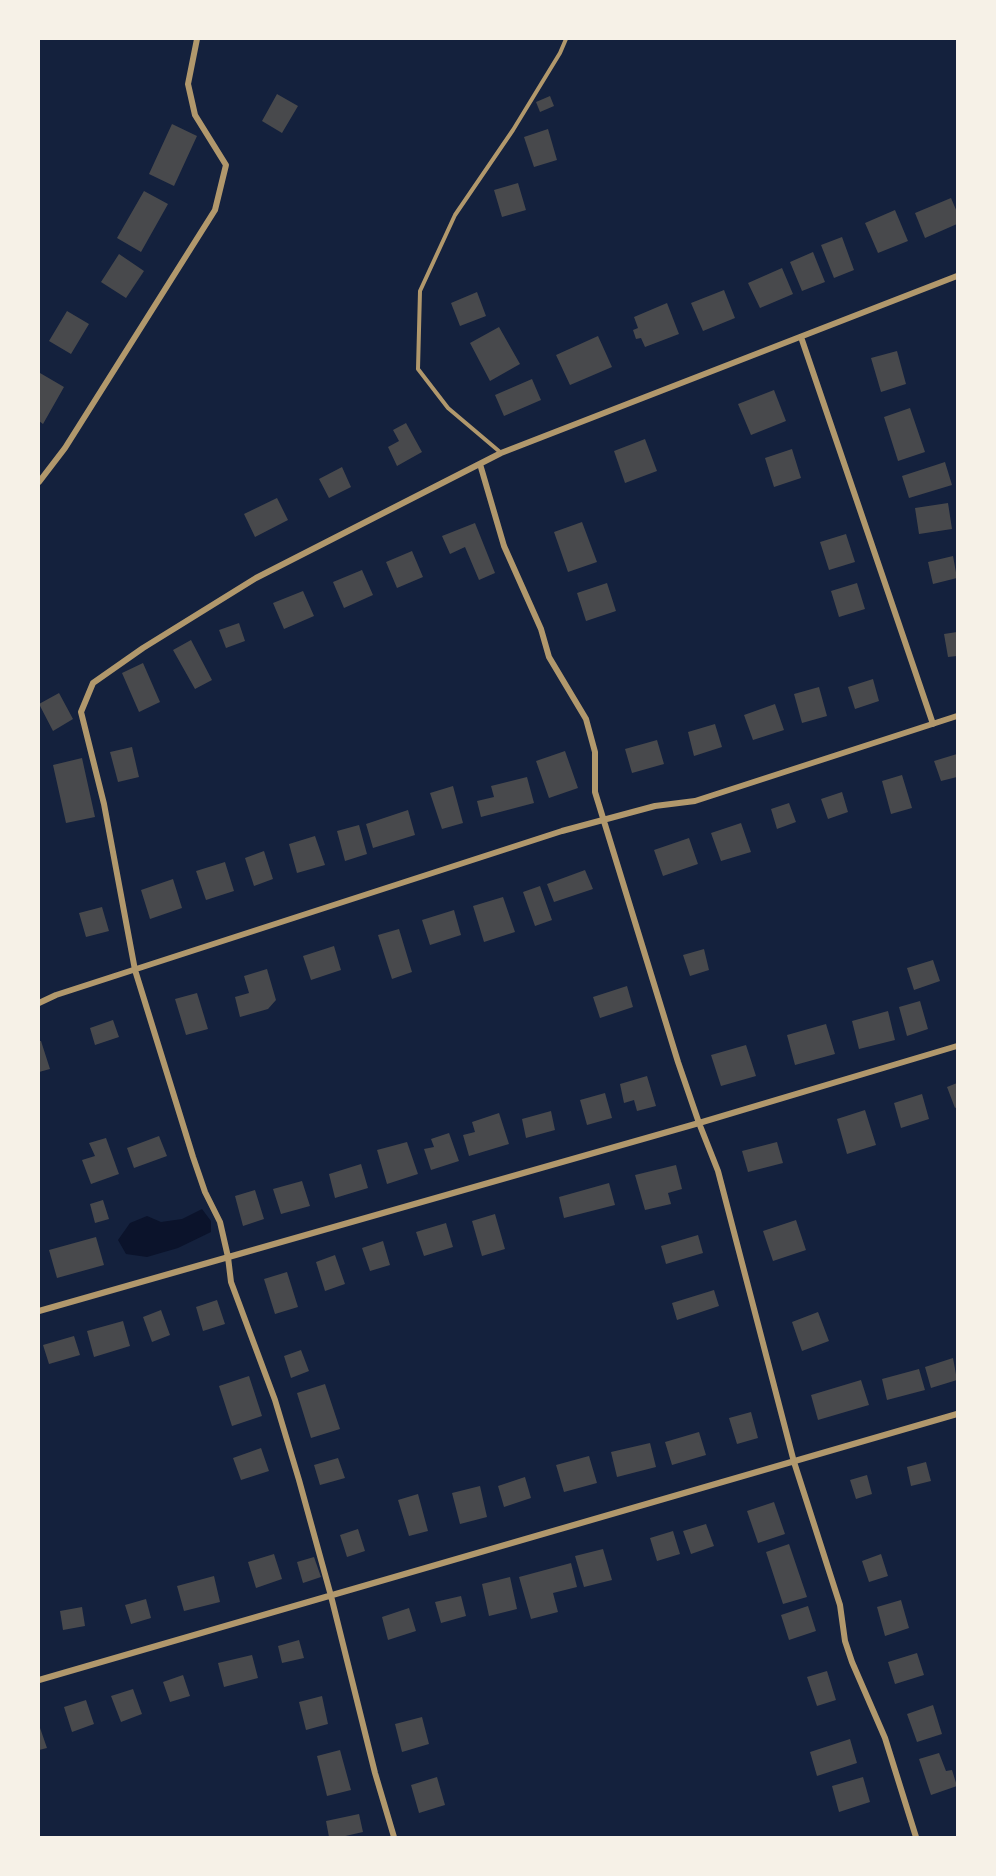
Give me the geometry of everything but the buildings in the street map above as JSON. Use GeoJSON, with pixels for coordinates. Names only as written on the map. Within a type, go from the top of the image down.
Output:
{"type":"FeatureCollection","features":[{"type":"Feature","properties":{"kind":"street"},"geometry":{"type":"LineString","coordinates":[[39,483],[65,448],[216,210],[226,165],[195,115],[188,84],[197,39]]}},
{"type":"Feature","properties":{"kind":"street"},"geometry":{"type":"LineString","coordinates":[[394,1837],[375,1773],[331,1596],[275,1400],[231,1282],[220,1222],[205,1192],[193,1157],[135,970],[104,804],[81,712],[93,683],[143,648],[256,578],[501,453],[957,276]]}},
{"type":"Feature","properties":{"kind":"street"},"geometry":{"type":"LineString","coordinates":[[801,337],[933,724]]}},
{"type":"Feature","properties":{"kind":"street"},"geometry":{"type":"LineString","coordinates":[[480,464],[504,546],[541,629],[549,657],[586,719],[595,752],[595,792],[603,821],[699,1123],[718,1171],[794,1462],[840,1605],[845,1641],[885,1738],[916,1837]]}},
{"type":"Feature","properties":{"kind":"street"},"geometry":{"type":"LineString","coordinates":[[39,1003],[56,995],[562,831],[655,806],[695,801],[957,716]]}},
{"type":"Feature","properties":{"kind":"street"},"geometry":{"type":"LineString","coordinates":[[39,1311],[699,1123],[957,1046]]}},
{"type":"Feature","properties":{"kind":"street"},"geometry":{"type":"LineString","coordinates":[[39,1680],[957,1414]]}},
{"type":"Feature","properties":{"kind":"lane"},"geometry":{"type":"LineString","coordinates":[[501,453],[448,408],[418,369],[420,291],[456,215],[513,130],[566,39]]}},
{"type":"Feature","properties":{"kind":"water"},"geometry":{"type":"Polygon","coordinates":[[[202,1209],[211,1221],[211,1232],[178,1248],[147,1257],[126,1254],[118,1240],[130,1223],[147,1216],[161,1222],[182,1219],[202,1209]]]}}]}
